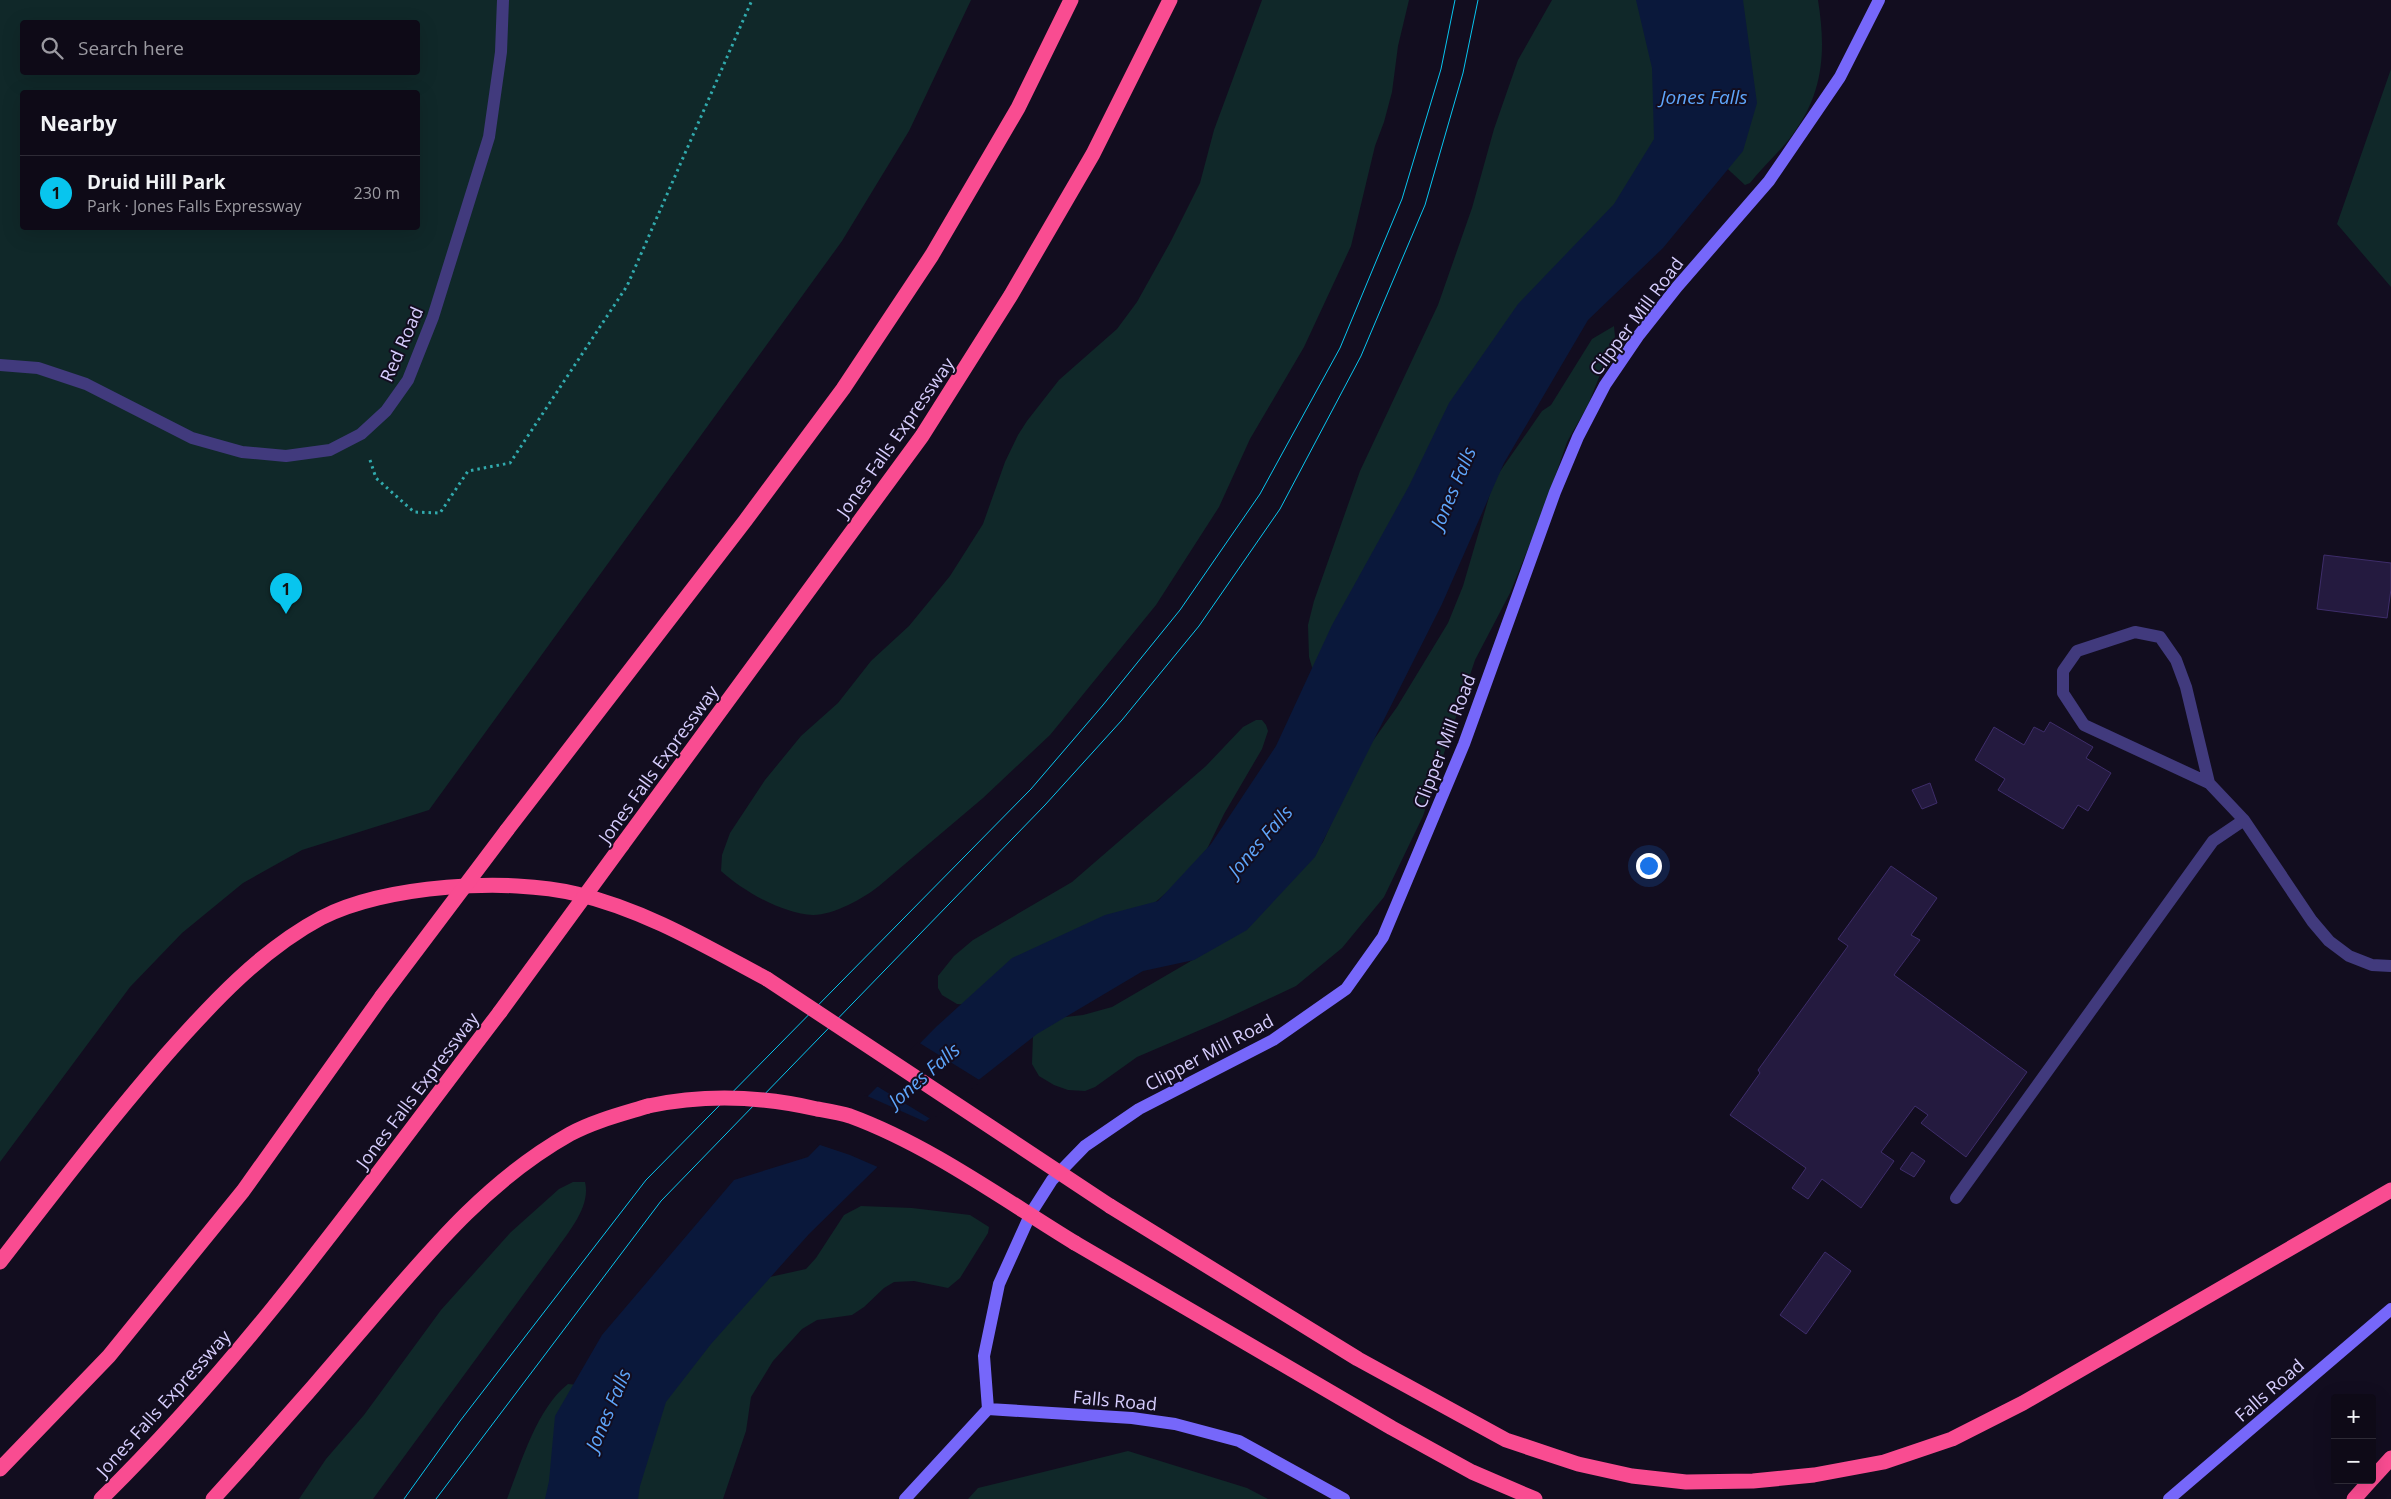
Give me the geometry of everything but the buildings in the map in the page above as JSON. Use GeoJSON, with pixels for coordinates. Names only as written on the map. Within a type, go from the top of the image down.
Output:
{"type":"FeatureCollection","features":[{"type":"Feature","properties":{"kind":"highway"},"geometry":{"type":"LineString","coordinates":[[0,1469],[110,1356],[231,1206],[382,996],[745,521],[843,389],[947,229],[1018,108],[1071,0]]}},
{"type":"Feature","properties":{"kind":"highway","name":"Jones Falls Expressway"},"geometry":{"type":"LineString","coordinates":[[101,1499],[146,1455],[234,1354],[335,1228],[500,1012],[922,436],[1012,295],[1093,154],[1170,0]]}},
{"type":"Feature","properties":{"kind":"highway"},"geometry":{"type":"LineString","coordinates":[[0,1262],[124,1103],[203,1013],[243,974],[299,931],[323,917],[349,907],[390,895],[485,885],[576,893],[676,930],[767,979],[1110,1206],[1358,1359],[1506,1440],[1578,1464],[1632,1476],[1686,1482],[1753,1482],[1814,1475],[1884,1462],[1952,1439],[2023,1403],[2391,1190]]}},
{"type":"Feature","properties":{"kind":"highway"},"geometry":{"type":"LineString","coordinates":[[213,1499],[277,1429],[431,1248],[477,1201],[525,1164],[570,1134],[608,1118],[648,1106],[673,1101],[722,1096],[787,1102],[849,1116],[911,1143],[1075,1242],[1408,1437],[1472,1472],[1535,1499]]}},
{"type":"Feature","properties":{"kind":"highway"},"geometry":{"type":"LineString","coordinates":[[2376,1475],[2391,1458]]}},
{"type":"Feature","properties":{"kind":"highway"},"geometry":{"type":"LineString","coordinates":[[2354,1499],[2368,1484]]}},
{"type":"Feature","properties":{"kind":"street","name":"Clipper Mill Road"},"geometry":{"type":"LineString","coordinates":[[988,1409],[984,1356],[998,1284],[1032,1213],[1052,1180],[1085,1146],[1140,1109],[1273,1040],[1346,989],[1383,937],[1464,744],[1555,492],[1578,438],[1605,385],[1639,335],[1677,287],[1769,181],[1840,78],[1879,0]]}},
{"type":"Feature","properties":{"kind":"street","name":"Falls Road"},"geometry":{"type":"LineString","coordinates":[[2169,1499],[2391,1309]]}},
{"type":"Feature","properties":{"kind":"street"},"geometry":{"type":"LineString","coordinates":[[905,1499],[988,1409]]}},
{"type":"Feature","properties":{"kind":"street","name":"Falls Road"},"geometry":{"type":"LineString","coordinates":[[988,1409],[1132,1418],[1175,1424],[1239,1441],[1344,1499]]}},
{"type":"Feature","properties":{"kind":"lane","name":"Red Road"},"geometry":{"type":"LineString","coordinates":[[0,365],[38,368],[86,384],[192,438],[242,452],[286,456],[330,450],[361,434],[386,411],[408,380],[433,316],[489,137],[501,52],[503,0]]}},
{"type":"Feature","properties":{"kind":"lane"},"geometry":{"type":"LineString","coordinates":[[2209,784],[2186,687],[2176,660],[2160,637],[2135,632],[2077,651],[2063,671],[2063,693],[2084,725],[2209,784],[2244,820],[2312,921],[2329,941],[2349,956],[2372,965],[2391,966]]}},
{"type":"Feature","properties":{"kind":"lane"},"geometry":{"type":"LineString","coordinates":[[1956,1198],[2214,842],[2244,820]]}},
{"type":"Feature","properties":{"kind":"path"},"geometry":{"type":"LineString","coordinates":[[361,434],[376,478],[414,512],[440,513],[468,471],[510,463],[628,286],[752,0]]}},
{"type":"Feature","properties":{"kind":"green space"},"geometry":{"type":"Polygon","coordinates":[[[0,0],[971,0],[909,131],[842,241],[429,810],[302,850],[243,883],[182,933],[130,987],[0,1162],[0,0]]]}},
{"type":"Feature","properties":{"kind":"green space"},"geometry":{"type":"Polygon","coordinates":[[[1262,0],[1409,0],[1398,46],[1392,92],[1375,146],[1351,246],[1304,347],[1250,439],[1219,507],[1156,605],[1050,735],[983,798],[879,886],[848,905],[830,912],[813,915],[789,911],[764,900],[740,886],[721,871],[722,855],[730,833],[765,780],[801,736],[838,703],[871,661],[909,626],[950,576],[983,524],[1005,462],[1027,421],[1059,380],[1117,329],[1137,302],[1171,241],[1200,183],[1214,130],[1262,0]]]}},
{"type":"Feature","properties":{"kind":"green space"},"geometry":{"type":"Polygon","coordinates":[[[1552,0],[1656,0],[1686,95],[1320,680],[1312,667],[1309,657],[1308,625],[1314,601],[1360,471],[1438,305],[1472,208],[1494,129],[1518,60],[1552,0]]]}},
{"type":"Feature","properties":{"kind":"green space"},"geometry":{"type":"Polygon","coordinates":[[[1741,0],[1818,0],[1822,36],[1822,53],[1817,86],[1803,118],[1783,147],[1750,183],[1745,185],[1718,160],[1741,0]]]}},
{"type":"Feature","properties":{"kind":"green space"},"geometry":{"type":"Polygon","coordinates":[[[2391,69],[2391,287],[2337,224],[2391,69]]]}},
{"type":"Feature","properties":{"kind":"green space"},"geometry":{"type":"Polygon","coordinates":[[[1614,326],[1615,337],[1588,405],[1567,442],[1544,509],[1510,593],[1475,660],[1423,816],[1384,897],[1342,948],[1296,986],[1137,1057],[1095,1087],[1085,1091],[1068,1090],[1054,1085],[1039,1076],[1032,1064],[1033,1035],[1057,1018],[1083,1015],[1112,1007],[1215,947],[1308,860],[1323,842],[1360,759],[1397,707],[1448,623],[1463,586],[1494,480],[1542,411],[1551,405],[1592,339],[1614,326]]]}},
{"type":"Feature","properties":{"kind":"green space"},"geometry":{"type":"Polygon","coordinates":[[[1256,720],[1262,720],[1268,731],[1262,749],[1224,814],[1207,849],[1173,887],[1152,905],[973,1005],[957,1004],[942,995],[938,988],[938,976],[954,956],[973,940],[1072,882],[1206,766],[1243,727],[1256,720]]]}},
{"type":"Feature","properties":{"kind":"green space"},"geometry":{"type":"Polygon","coordinates":[[[573,1182],[585,1182],[585,1200],[578,1218],[373,1499],[299,1499],[326,1459],[364,1415],[441,1310],[511,1232],[559,1189],[573,1182]]]}},
{"type":"Feature","properties":{"kind":"green space"},"geometry":{"type":"Polygon","coordinates":[[[861,1206],[912,1208],[970,1215],[989,1227],[988,1233],[960,1278],[948,1288],[914,1281],[894,1282],[852,1315],[817,1320],[802,1329],[773,1361],[751,1397],[746,1431],[723,1499],[614,1499],[627,1446],[756,1280],[806,1269],[816,1258],[844,1215],[861,1206]]]}},
{"type":"Feature","properties":{"kind":"green space"},"geometry":{"type":"Polygon","coordinates":[[[568,1384],[578,1385],[548,1499],[507,1499],[524,1453],[539,1421],[557,1394],[568,1384]]]}},
{"type":"Feature","properties":{"kind":"green space"},"geometry":{"type":"Polygon","coordinates":[[[1128,1451],[1247,1488],[1268,1499],[968,1499],[978,1488],[1128,1451]]]}},
{"type":"Feature","properties":{"kind":"water","name":"Jones Falls"},"geometry":{"type":"Polygon","coordinates":[[[1636,0],[1743,0],[1757,103],[1743,151],[1663,248],[1588,320],[1504,463],[1442,604],[1315,857],[1247,930],[1194,960],[1143,971],[1037,1034],[915,1130],[809,1234],[711,1344],[666,1402],[640,1486],[638,1499],[545,1499],[549,1481],[555,1416],[602,1335],[734,1180],[808,1157],[936,1027],[1012,958],[1105,915],[1158,901],[1211,844],[1276,746],[1332,625],[1409,486],[1449,403],[1518,304],[1614,204],[1654,139],[1652,68],[1636,0]]]}},
{"type":"Feature","properties":{"kind":"pier"},"geometry":{"type":"Polygon","coordinates":[[[918,1042],[981,1081],[932,1120],[875,1085],[918,1042]]]}},
{"type":"Feature","properties":{"kind":"pier"},"geometry":{"type":"Polygon","coordinates":[[[865,1095],[928,1123],[880,1168],[817,1144],[865,1095]]]}},
{"type":"Feature","properties":{"kind":"tram line"},"geometry":{"type":"LineString","coordinates":[[404,1499],[460,1421],[646,1180],[1031,789],[1103,705],[1180,610],[1260,494],[1340,348],[1402,199],[1441,69],[1455,0]]}},
{"type":"Feature","properties":{"kind":"tram line"},"geometry":{"type":"LineString","coordinates":[[436,1499],[661,1201],[1045,805],[1122,720],[1199,626],[1280,509],[1361,356],[1425,205],[1463,73],[1478,0]]}},
{"type":"Feature","properties":{"kind":"place","name":"Druid Hill Park"},"geometry":{"type":"Point","coordinates":[286,614]}}]}
